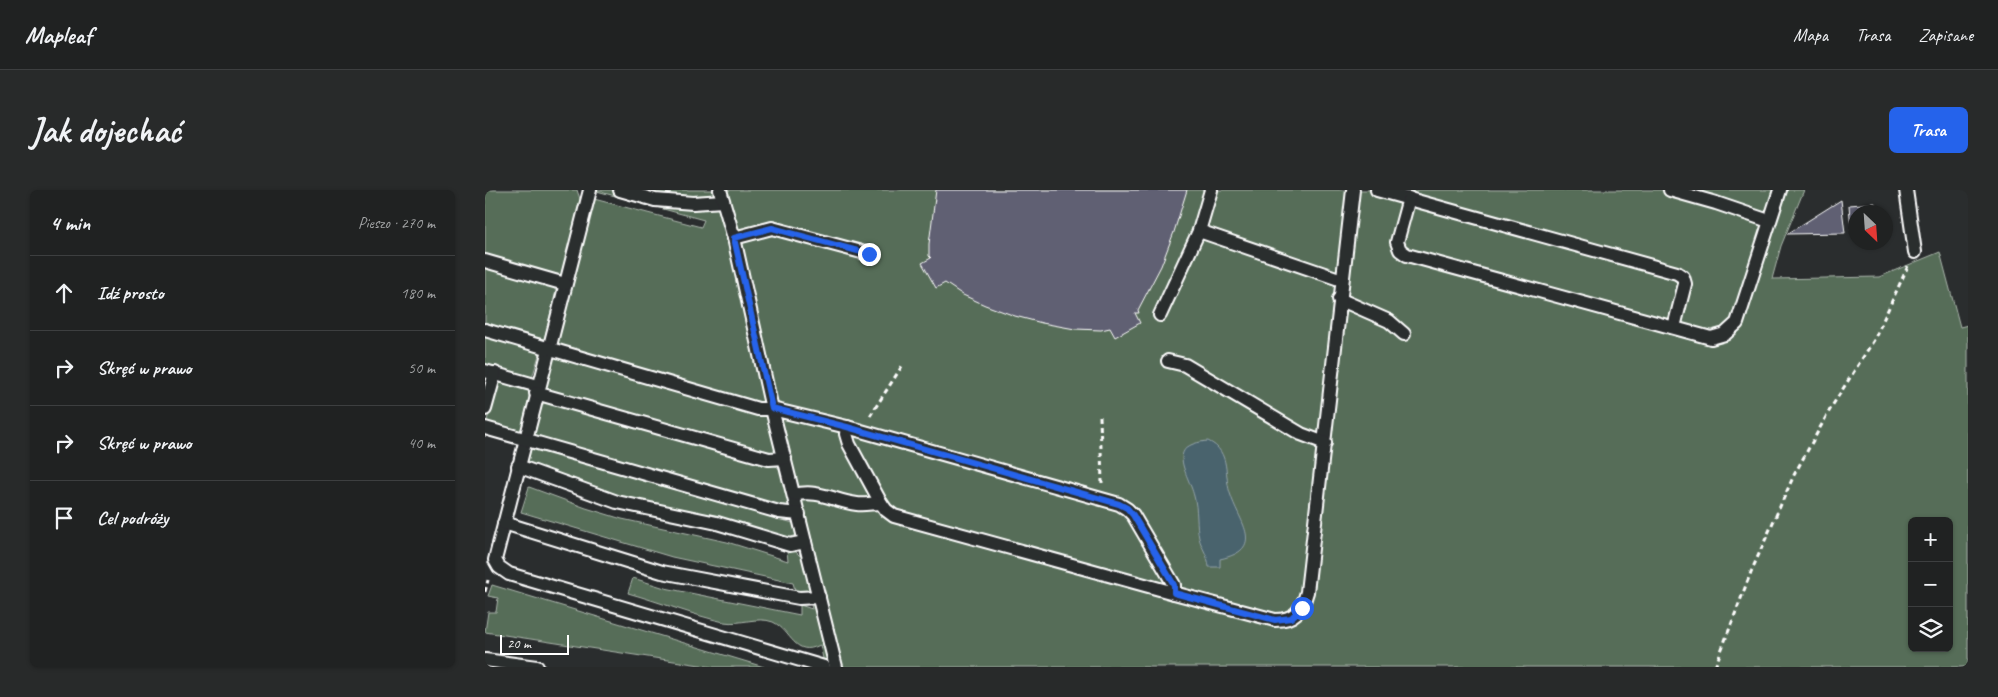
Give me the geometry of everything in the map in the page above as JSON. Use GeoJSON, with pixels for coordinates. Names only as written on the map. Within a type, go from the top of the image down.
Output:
{"type":"FeatureCollection","features":[{"type":"Feature","properties":{"kind":"lane"},"geometry":{"type":"LineString","coordinates":[[590,190],[537,389],[504,523],[490,560],[509,574],[824,667]]}},
{"type":"Feature","properties":{"kind":"lane"},"geometry":{"type":"LineString","coordinates":[[620,190],[655,200],[693,203],[721,196],[734,238],[772,408],[836,667]]}},
{"type":"Feature","properties":{"kind":"lane"},"geometry":{"type":"LineString","coordinates":[[1160,315],[1199,231],[1211,190]]}},
{"type":"Feature","properties":{"kind":"lane"},"geometry":{"type":"LineString","coordinates":[[847,427],[846,434],[849,444],[881,503],[894,516],[1275,620],[1291,618],[1302,608],[1307,592],[1325,443],[1339,299],[1353,190]]}},
{"type":"Feature","properties":{"kind":"lane"},"geometry":{"type":"LineString","coordinates":[[1377,190],[1677,273],[1683,277],[1685,284],[1674,327]]}},
{"type":"Feature","properties":{"kind":"lane"},"geometry":{"type":"LineString","coordinates":[[1670,190],[1717,196],[1769,221]]}},
{"type":"Feature","properties":{"kind":"lane"},"geometry":{"type":"LineString","coordinates":[[1409,198],[1397,242],[1400,250],[1407,255],[1711,338],[1725,334],[1737,323],[1780,190]]}},
{"type":"Feature","properties":{"kind":"lane"},"geometry":{"type":"LineString","coordinates":[[1905,190],[1915,252]]}},
{"type":"Feature","properties":{"kind":"lane"},"geometry":{"type":"LineString","coordinates":[[734,238],[772,228],[869,254]]}},
{"type":"Feature","properties":{"kind":"lane"},"geometry":{"type":"LineString","coordinates":[[1199,231],[1342,280]]}},
{"type":"Feature","properties":{"kind":"lane"},"geometry":{"type":"LineString","coordinates":[[485,261],[565,284]]}},
{"type":"Feature","properties":{"kind":"lane"},"geometry":{"type":"LineString","coordinates":[[1339,299],[1389,321],[1404,334]]}},
{"type":"Feature","properties":{"kind":"lane"},"geometry":{"type":"LineString","coordinates":[[485,330],[758,408],[772,408],[847,427],[1119,504],[1127,508],[1133,515],[1174,585],[1174,593]]}},
{"type":"Feature","properties":{"kind":"lane"},"geometry":{"type":"LineString","coordinates":[[1168,361],[1185,365],[1301,434],[1325,443]]}},
{"type":"Feature","properties":{"kind":"lane"},"geometry":{"type":"LineString","coordinates":[[485,409],[490,372],[537,389],[769,459],[785,458]]}},
{"type":"Feature","properties":{"kind":"lane"},"geometry":{"type":"LineString","coordinates":[[485,428],[779,512],[799,514]]}},
{"type":"Feature","properties":{"kind":"lane"},"geometry":{"type":"LineString","coordinates":[[518,466],[617,502],[717,523],[790,545],[805,542]]}},
{"type":"Feature","properties":{"kind":"lane"},"geometry":{"type":"LineString","coordinates":[[794,495],[804,492],[819,493],[859,505],[881,503]]}},
{"type":"Feature","properties":{"kind":"lane"},"geometry":{"type":"LineString","coordinates":[[504,523],[662,572],[799,598],[819,597]]}},
{"type":"Feature","properties":{"kind":"lane"},"geometry":{"type":"LineString","coordinates":[[485,660],[537,667]]}},
{"type":"Feature","properties":{"kind":"path"},"geometry":{"type":"LineString","coordinates":[[1715,667],[1751,572],[1793,476],[1832,406],[1874,340],[1915,252]]}},
{"type":"Feature","properties":{"kind":"path"},"geometry":{"type":"LineString","coordinates":[[868,420],[904,363]]}},
{"type":"Feature","properties":{"kind":"path"},"geometry":{"type":"LineString","coordinates":[[1093,484],[1103,487],[1100,416]]}},
{"type":"Feature","properties":{"kind":"green space"},"geometry":{"type":"Polygon","coordinates":[[[485,190],[577,190],[580,199],[579,207],[560,278],[485,256],[485,190]]]}},
{"type":"Feature","properties":{"kind":"green space"},"geometry":{"type":"Polygon","coordinates":[[[593,190],[1804,190],[1781,246],[1772,279],[1879,277],[1940,252],[1960,327],[1968,325],[1968,667],[825,667],[820,645],[811,648],[799,646],[785,631],[773,622],[761,620],[724,622],[628,593],[633,578],[665,588],[800,615],[800,605],[812,609],[808,591],[796,593],[793,583],[672,557],[521,512],[529,487],[622,519],[727,542],[788,561],[787,551],[796,552],[800,556],[796,535],[787,539],[624,499],[528,465],[527,462],[528,452],[531,448],[793,523],[789,504],[784,509],[532,436],[539,405],[543,401],[776,466],[781,470],[776,448],[771,454],[548,390],[545,384],[553,356],[558,356],[766,414],[769,419],[764,397],[764,401],[760,404],[558,345],[556,339],[594,199],[701,227],[704,220],[593,190]]]}},
{"type":"Feature","properties":{"kind":"green space"},"geometry":{"type":"Polygon","coordinates":[[[485,268],[553,287],[556,291],[544,340],[541,341],[485,326],[485,268]]]}},
{"type":"Feature","properties":{"kind":"green space"},"geometry":{"type":"Polygon","coordinates":[[[485,335],[540,352],[532,378],[485,365],[485,335]]]}},
{"type":"Feature","properties":{"kind":"green space"},"geometry":{"type":"Polygon","coordinates":[[[499,380],[531,387],[521,434],[490,424],[487,421],[496,382],[499,380]]]}},
{"type":"Feature","properties":{"kind":"green space"},"geometry":{"type":"Polygon","coordinates":[[[492,585],[764,667],[713,667],[485,632],[488,612],[496,612],[498,598],[488,596],[492,585]]]}},
{"type":"Feature","properties":{"kind":"water"},"geometry":{"type":"Polygon","coordinates":[[[1208,441],[1221,451],[1224,458],[1231,496],[1246,534],[1246,542],[1242,549],[1234,555],[1220,559],[1220,567],[1209,567],[1199,538],[1194,496],[1182,461],[1186,448],[1208,441]]]}},
{"type":"Feature","properties":{"kind":"building"},"geometry":{"type":"Polygon","coordinates":[[[936,190],[1187,190],[1161,266],[1138,310],[1139,313],[1135,313],[1140,323],[1115,337],[1110,328],[1101,330],[1075,329],[1042,323],[985,305],[963,295],[945,283],[936,288],[922,263],[931,258],[929,256],[929,244],[936,190]]]}},
{"type":"Feature","properties":{"kind":"building"},"geometry":{"type":"Polygon","coordinates":[[[1841,200],[1845,233],[1787,234],[1841,200]]]}},
{"type":"Feature","properties":{"kind":"building"},"geometry":{"type":"Polygon","coordinates":[[[1875,203],[1875,205],[1849,205],[1875,203]]]}},
{"type":"Feature","properties":{"kind":"route"},"geometry":{"type":"LineString","coordinates":[[869,254],[772,228],[734,238],[772,408],[847,427],[1119,504],[1127,508],[1133,515],[1174,585],[1174,593],[1275,620],[1291,618],[1302,608]]}}]}
